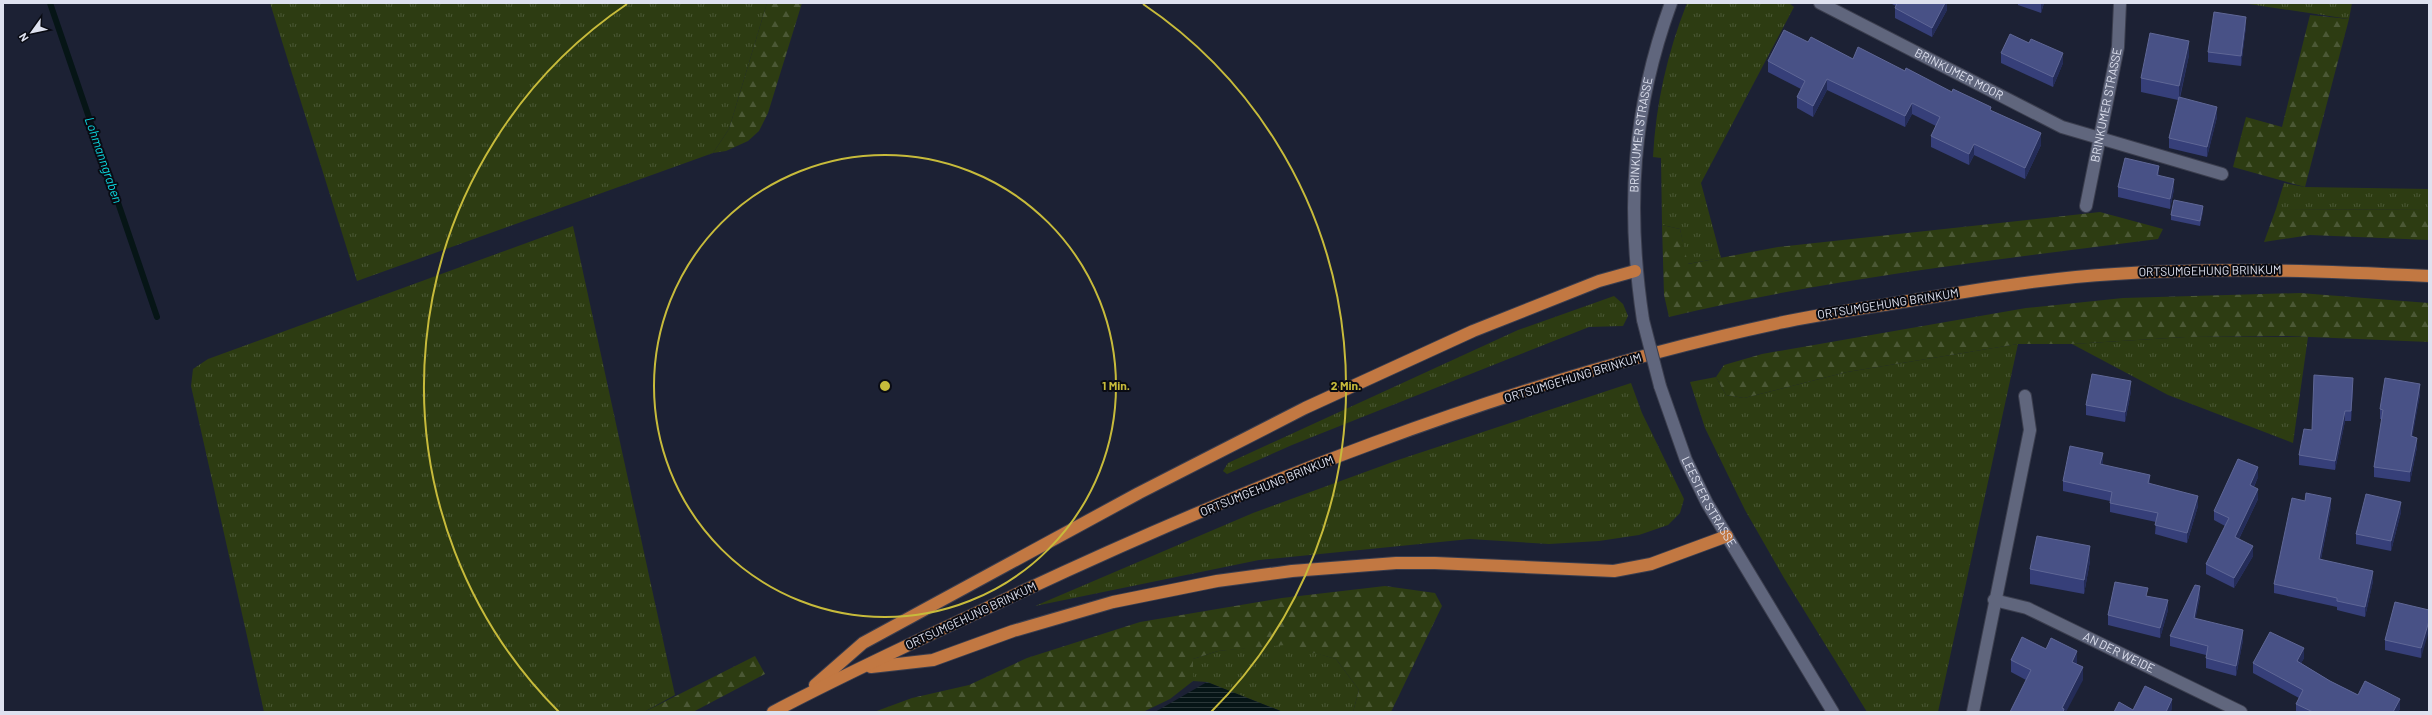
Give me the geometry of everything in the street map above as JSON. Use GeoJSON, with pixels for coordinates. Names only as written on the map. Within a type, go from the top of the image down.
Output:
{"type":"FeatureCollection","features":[{"type":"Feature","properties":{"kind":"highway","name":"ORTSUMGEHUNG BRINKUM"},"geometry":{"type":"LineString","coordinates":[[773,712],[861,668],[1077,565],[1267,485],[1420,426],[1594,370],[1686,345],[1812,317],[1968,291],[2114,274],[2261,268],[2429,276]]}},
{"type":"Feature","properties":{"kind":"highway"},"geometry":{"type":"LineString","coordinates":[[802,697],[863,643],[1139,493],[1305,408],[1473,332],[1599,281],[1635,270]]}},
{"type":"Feature","properties":{"kind":"highway"},"geometry":{"type":"LineString","coordinates":[[861,668],[933,660],[1013,631],[1113,602],[1217,581],[1292,571],[1396,563],[1442,563],[1614,571],[1651,564],[1727,536]]}},
{"type":"Feature","properties":{"kind":"street","name":"BRINKUMER STRASSE"},"geometry":{"type":"LineString","coordinates":[[1635,270],[1634,178],[1639,127],[1646,82],[1671,3]]}},
{"type":"Feature","properties":{"kind":"street","name":"BRINKUMER MOOR"},"geometry":{"type":"LineString","coordinates":[[1820,3],[2062,127],[2101,137],[2222,174]]}},
{"type":"Feature","properties":{"kind":"street","name":"BRINKUMER STRASSE"},"geometry":{"type":"LineString","coordinates":[[2086,206],[2118,47],[2120,3]]}},
{"type":"Feature","properties":{"kind":"street","name":"LEESTER STRASSE"},"geometry":{"type":"LineString","coordinates":[[1635,270],[1643,320],[1660,386],[1686,460],[1727,536],[1833,712]]}},
{"type":"Feature","properties":{"kind":"street"},"geometry":{"type":"LineString","coordinates":[[1973,712],[1994,600],[2030,430],[2025,396]]}},
{"type":"Feature","properties":{"kind":"street","name":"AN DER WEIDE"},"geometry":{"type":"LineString","coordinates":[[1994,600],[2027,608],[2241,712]]}},
{"type":"Feature","properties":{"kind":"green space"},"geometry":{"type":"Polygon","coordinates":[[[270,3],[767,3],[729,129],[713,153],[357,281],[270,3]]]}},
{"type":"Feature","properties":{"kind":"green space"},"geometry":{"type":"Polygon","coordinates":[[[767,3],[802,3],[768,113],[759,131],[748,141],[726,151],[713,153],[729,129],[767,3]]]}},
{"type":"Feature","properties":{"kind":"green space"},"geometry":{"type":"Polygon","coordinates":[[[1687,3],[1789,3],[1794,7],[1701,183],[1721,258],[1687,264],[1680,229],[1662,225],[1661,158],[1653,157],[1657,117],[1668,60],[1687,3]]]}},
{"type":"Feature","properties":{"kind":"green space"},"geometry":{"type":"Polygon","coordinates":[[[2242,3],[2352,3],[2349,19],[2242,3]]]}},
{"type":"Feature","properties":{"kind":"green space"},"geometry":{"type":"Polygon","coordinates":[[[2310,15],[2349,19],[2305,187],[2233,167],[2246,117],[2282,127],[2310,15]]]}},
{"type":"Feature","properties":{"kind":"green space"},"geometry":{"type":"Polygon","coordinates":[[[2284,183],[2305,187],[2429,189],[2429,210],[2276,209],[2284,183]]]}},
{"type":"Feature","properties":{"kind":"green space"},"geometry":{"type":"Polygon","coordinates":[[[2276,209],[2429,210],[2429,240],[2310,235],[2264,242],[2276,209]]]}},
{"type":"Feature","properties":{"kind":"green space"},"geometry":{"type":"Polygon","coordinates":[[[2100,212],[2163,229],[2158,239],[1912,271],[1790,291],[1669,317],[1664,295],[1662,225],[1680,229],[1688,264],[1778,247],[2100,212]]]}},
{"type":"Feature","properties":{"kind":"green space"},"geometry":{"type":"Polygon","coordinates":[[[573,226],[675,695],[644,712],[264,712],[191,386],[193,369],[208,359],[573,226]]]}},
{"type":"Feature","properties":{"kind":"green space"},"geometry":{"type":"Polygon","coordinates":[[[2300,293],[2429,303],[2429,342],[2287,336],[2186,337],[2072,344],[2018,344],[1847,372],[1744,398],[1726,395],[1716,377],[1724,365],[1762,354],[2026,308],[2123,298],[2300,293]]]}},
{"type":"Feature","properties":{"kind":"green space"},"geometry":{"type":"Polygon","coordinates":[[[1614,296],[1623,304],[1628,316],[1623,326],[1589,327],[1292,445],[1227,474],[1223,471],[1228,463],[1518,330],[1614,296]]]}},
{"type":"Feature","properties":{"kind":"green space"},"geometry":{"type":"Polygon","coordinates":[[[2186,337],[2308,337],[2293,443],[2168,395],[2072,344],[2186,337]]]}},
{"type":"Feature","properties":{"kind":"green space"},"geometry":{"type":"Polygon","coordinates":[[[2018,344],[1938,712],[1867,712],[1784,578],[1745,510],[1705,428],[1690,382],[1716,377],[1726,395],[1744,398],[1847,372],[2018,344]]]}},
{"type":"Feature","properties":{"kind":"green space"},"geometry":{"type":"Polygon","coordinates":[[[1631,383],[1642,413],[1684,499],[1680,513],[1668,525],[1639,535],[1599,541],[1549,544],[1470,539],[1259,560],[1035,606],[1253,513],[1398,460],[1631,383]]]}},
{"type":"Feature","properties":{"kind":"green space"},"geometry":{"type":"Polygon","coordinates":[[[1385,586],[1435,593],[1442,606],[1391,712],[1353,712],[1359,690],[1336,659],[1285,645],[1218,651],[1193,659],[1193,681],[1170,699],[1143,712],[874,712],[912,698],[969,685],[1027,658],[1140,622],[1282,598],[1385,586]]]}},
{"type":"Feature","properties":{"kind":"green space"},"geometry":{"type":"Polygon","coordinates":[[[1285,644],[1336,659],[1359,690],[1353,712],[1283,712],[1207,682],[1193,681],[1193,659],[1218,651],[1285,644]]]}},
{"type":"Feature","properties":{"kind":"green space"},"geometry":{"type":"Polygon","coordinates":[[[755,656],[765,674],[693,712],[644,712],[755,656]]]}},
{"type":"Feature","properties":{"kind":"shaded area"},"geometry":{"type":"Polygon","coordinates":[[[1207,682],[1283,712],[1155,712],[1207,682]]]}},
{"type":"Feature","properties":{"kind":"building"},"geometry":{"type":"Polygon","coordinates":[[[1897,3],[1945,3],[1932,28],[1895,8],[1897,3]]]}},
{"type":"Feature","properties":{"kind":"building"},"geometry":{"type":"Polygon","coordinates":[[[2214,12],[2246,17],[2241,56],[2208,52],[2214,12]]]}},
{"type":"Feature","properties":{"kind":"building"},"geometry":{"type":"Polygon","coordinates":[[[1784,30],[1808,42],[1811,37],[1853,59],[1858,47],[1905,71],[1906,68],[1952,92],[1953,89],[1991,107],[1990,110],[2041,133],[2025,168],[1974,144],[1969,154],[1931,136],[1940,117],[1912,103],[1905,116],[1827,79],[1813,106],[1797,97],[1805,81],[1768,61],[1784,30]]]}},
{"type":"Feature","properties":{"kind":"building"},"geometry":{"type":"Polygon","coordinates":[[[2150,33],[2189,41],[2179,86],[2141,78],[2150,33]]]}},
{"type":"Feature","properties":{"kind":"building"},"geometry":{"type":"Polygon","coordinates":[[[2010,34],[2029,43],[2031,39],[2063,53],[2053,77],[2001,53],[2010,34]]]}},
{"type":"Feature","properties":{"kind":"building"},"geometry":{"type":"Polygon","coordinates":[[[2179,97],[2217,107],[2207,147],[2169,138],[2179,97]]]}},
{"type":"Feature","properties":{"kind":"building"},"geometry":{"type":"Polygon","coordinates":[[[2125,158],[2159,166],[2157,175],[2174,179],[2170,199],[2118,187],[2125,158]]]}},
{"type":"Feature","properties":{"kind":"building"},"geometry":{"type":"Polygon","coordinates":[[[2174,200],[2203,206],[2200,221],[2171,215],[2174,200]]]}},
{"type":"Feature","properties":{"kind":"building"},"geometry":{"type":"Polygon","coordinates":[[[2092,374],[2131,381],[2125,412],[2086,405],[2092,374]]]}},
{"type":"Feature","properties":{"kind":"building"},"geometry":{"type":"Polygon","coordinates":[[[2314,375],[2353,378],[2351,411],[2345,411],[2335,461],[2299,455],[2304,429],[2312,430],[2314,375]]]}},
{"type":"Feature","properties":{"kind":"building"},"geometry":{"type":"Polygon","coordinates":[[[2385,378],[2420,384],[2411,436],[2417,438],[2410,472],[2374,467],[2383,410],[2380,409],[2385,378]]]}},
{"type":"Feature","properties":{"kind":"building"},"geometry":{"type":"Polygon","coordinates":[[[2070,446],[2103,453],[2100,464],[2150,475],[2148,483],[2198,496],[2187,533],[2155,525],[2158,513],[2110,503],[2112,492],[2063,481],[2070,446]]]}},
{"type":"Feature","properties":{"kind":"building"},"geometry":{"type":"Polygon","coordinates":[[[2238,459],[2258,467],[2250,485],[2258,489],[2235,537],[2253,546],[2234,578],[2206,564],[2229,518],[2214,511],[2238,459]]]}},
{"type":"Feature","properties":{"kind":"building"},"geometry":{"type":"Polygon","coordinates":[[[2306,493],[2331,498],[2319,559],[2373,571],[2365,607],[2337,601],[2337,598],[2274,584],[2292,498],[2305,501],[2306,493]]]}},
{"type":"Feature","properties":{"kind":"building"},"geometry":{"type":"Polygon","coordinates":[[[2366,494],[2401,502],[2391,541],[2356,534],[2366,494]]]}},
{"type":"Feature","properties":{"kind":"building"},"geometry":{"type":"Polygon","coordinates":[[[2037,536],[2090,546],[2084,580],[2030,569],[2037,536]]]}},
{"type":"Feature","properties":{"kind":"building"},"geometry":{"type":"Polygon","coordinates":[[[2115,582],[2148,588],[2146,596],[2168,600],[2160,628],[2108,615],[2115,582]]]}},
{"type":"Feature","properties":{"kind":"building"},"geometry":{"type":"Polygon","coordinates":[[[2195,585],[2200,586],[2194,618],[2243,630],[2236,666],[2206,658],[2208,646],[2170,636],[2195,585]]]}},
{"type":"Feature","properties":{"kind":"building"},"geometry":{"type":"Polygon","coordinates":[[[2395,602],[2429,610],[2429,621],[2421,648],[2385,640],[2395,602]]]}},
{"type":"Feature","properties":{"kind":"building"},"geometry":{"type":"Polygon","coordinates":[[[2270,632],[2304,648],[2297,661],[2330,681],[2358,695],[2365,681],[2400,699],[2393,712],[2313,712],[2296,704],[2303,690],[2253,663],[2270,632]]]}},
{"type":"Feature","properties":{"kind":"building"},"geometry":{"type":"Polygon","coordinates":[[[2022,637],[2046,649],[2051,638],[2077,651],[2072,662],[2083,667],[2062,708],[2064,709],[2063,712],[2010,712],[2031,670],[2011,660],[2022,637]]]}},
{"type":"Feature","properties":{"kind":"building"},"geometry":{"type":"Polygon","coordinates":[[[2145,686],[2172,699],[2166,712],[2114,712],[2119,702],[2133,710],[2145,686]]]}},
{"type":"Feature","properties":{"kind":"waterway","name":"Lohmanngraben"},"geometry":{"type":"LineString","coordinates":[[50,3],[157,317]]}}]}
